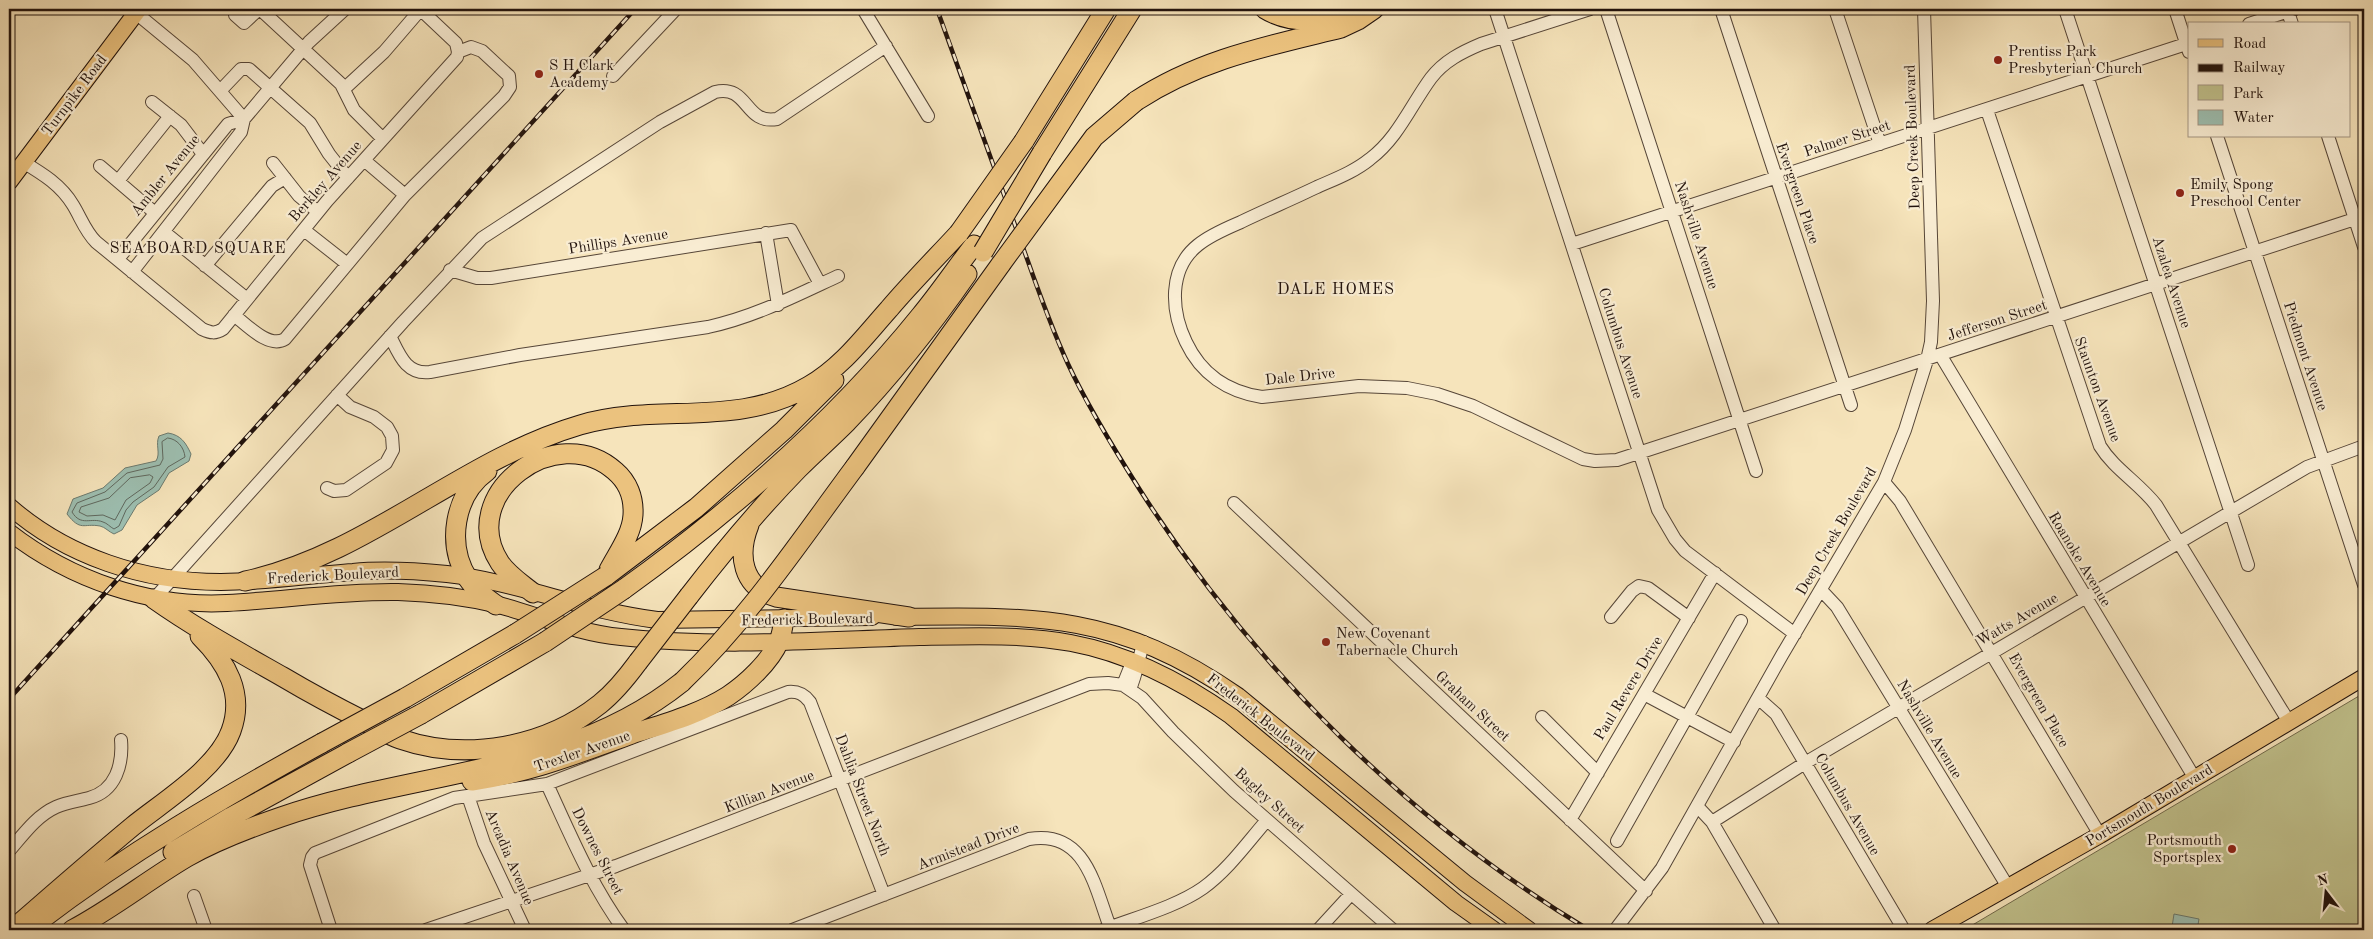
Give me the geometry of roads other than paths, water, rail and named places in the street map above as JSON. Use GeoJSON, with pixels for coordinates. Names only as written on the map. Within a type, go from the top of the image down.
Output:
{"type":"FeatureCollection","features":[{"type":"Feature","properties":{"kind":"highway"},"geometry":{"type":"LineString","coordinates":[[1024,141],[1099,9]]}},
{"type":"Feature","properties":{"kind":"highway"},"geometry":{"type":"LineString","coordinates":[[28,930],[106,872],[207,807],[405,698],[515,634],[606,576],[696,508],[784,430],[865,347],[927,274],[959,233],[1024,141],[1106,9]]}},
{"type":"Feature","properties":{"kind":"highway"},"geometry":{"type":"LineString","coordinates":[[154,599],[183,620],[330,704],[399,738],[452,749],[482,749],[531,740],[566,726],[601,703],[626,678],[726,548],[797,470],[847,422],[906,354],[944,306],[978,249],[1042,153],[1132,9]]}},
{"type":"Feature","properties":{"kind":"highway"},"geometry":{"type":"LineString","coordinates":[[1265,9],[1284,18],[1312,21],[1343,15],[1354,9]]}},
{"type":"Feature","properties":{"kind":"highway"},"geometry":{"type":"LineString","coordinates":[[72,930],[169,868],[216,842],[283,816],[386,789],[519,759],[580,740],[645,709],[682,682],[712,654],[755,603],[1094,137],[1136,101],[1154,89],[1202,65],[1341,28],[1358,20],[1374,9]]}},
{"type":"Feature","properties":{"kind":"highway"},"geometry":{"type":"LineString","coordinates":[[245,581],[292,569],[333,551],[518,448],[550,435],[598,420],[651,413],[732,412],[766,405],[793,395],[811,386],[842,362],[959,233]]}},
{"type":"Feature","properties":{"kind":"highway"},"geometry":{"type":"LineString","coordinates":[[62,930],[124,885],[193,839],[421,714],[545,642],[624,589],[743,495],[833,411],[922,314],[978,249]]}},
{"type":"Feature","properties":{"kind":"highway"},"geometry":{"type":"LineString","coordinates":[[496,605],[480,593],[467,577],[457,547],[456,534],[459,508],[474,482],[518,448]]}},
{"type":"Feature","properties":{"kind":"highway"},"geometry":{"type":"LineString","coordinates":[[533,593],[507,572],[500,563],[491,542],[489,522],[492,507],[506,483],[524,467],[545,457],[570,453],[594,457],[612,468],[625,481],[632,501],[631,525],[606,576]]}},
{"type":"Feature","properties":{"kind":"highway"},"geometry":{"type":"LineString","coordinates":[[751,520],[744,539],[742,560],[749,578],[760,590],[776,597],[909,617]]}},
{"type":"Feature","properties":{"kind":"highway"},"geometry":{"type":"LineString","coordinates":[[386,789],[437,786],[501,777],[573,757],[670,721],[727,697],[763,664],[779,642],[784,619]]}},
{"type":"Feature","properties":{"kind":"highway"},"geometry":{"type":"LineString","coordinates":[[12,930],[198,774],[225,744],[234,720],[236,707],[233,683],[228,671],[215,651],[183,620]]}},
{"type":"Feature","properties":{"kind":"main road","name":"Turnpike Road"},"geometry":{"type":"LineString","coordinates":[[9,182],[137,11]]}},
{"type":"Feature","properties":{"kind":"main road","name":"Frederick Boulevard"},"geometry":{"type":"LineString","coordinates":[[9,506],[44,532],[77,551],[133,571],[170,579],[245,581],[381,571],[467,577],[623,616],[657,620],[909,617],[1035,618],[1104,629],[1144,642],[1183,660],[1238,696],[1465,884],[1529,930]]}},
{"type":"Feature","properties":{"kind":"main road","name":"Frederick Boulevard"},"geometry":{"type":"LineString","coordinates":[[9,532],[45,558],[67,570],[121,590],[154,599],[219,603],[372,592],[400,592],[457,597],[496,605],[594,633],[674,642],[779,642],[955,636],[1036,638],[1095,649],[1136,663],[1188,687],[1231,716],[1456,903],[1494,930]]}},
{"type":"Feature","properties":{"kind":"main road","name":"Portsmouth Boulevard"},"geometry":{"type":"LineString","coordinates":[[1932,930],[2100,835],[2364,677]]}},
{"type":"Feature","properties":{"kind":"street"},"geometry":{"type":"LineString","coordinates":[[240,9],[236,15],[244,23],[260,9],[304,48],[344,88],[354,110],[383,139]]}},
{"type":"Feature","properties":{"kind":"street","name":"Ambler Avenue"},"geometry":{"type":"LineString","coordinates":[[132,272],[242,132],[244,119],[304,48],[345,9]]}},
{"type":"Feature","properties":{"kind":"street"},"geometry":{"type":"LineString","coordinates":[[234,315],[272,342],[280,342],[285,339],[346,263],[405,195],[504,96],[510,87],[509,76],[482,51],[471,47],[458,52],[456,43],[420,9],[384,52],[344,88]]}},
{"type":"Feature","properties":{"kind":"street"},"geometry":{"type":"LineString","coordinates":[[613,76],[676,9]]}},
{"type":"Feature","properties":{"kind":"street"},"geometry":{"type":"LineString","coordinates":[[863,9],[928,116]]}},
{"type":"Feature","properties":{"kind":"street","name":"Columbus Avenue"},"geometry":{"type":"LineString","coordinates":[[1495,9],[1658,510],[1666,525],[1685,550],[1795,634]]}},
{"type":"Feature","properties":{"kind":"street","name":"Dale Drive"},"geometry":{"type":"LineString","coordinates":[[1590,9],[1463,51],[1432,77],[1391,139],[1362,166],[1234,225],[1198,245],[1182,265],[1175,285],[1174,299],[1180,330],[1204,370],[1227,387],[1249,395],[1275,396],[1359,386],[1407,388],[1437,394],[1474,406],[1583,459],[1611,461],[1640,453]]}},
{"type":"Feature","properties":{"kind":"street","name":"Nashville Avenue"},"geometry":{"type":"LineString","coordinates":[[1606,9],[1756,471]]}},
{"type":"Feature","properties":{"kind":"street","name":"Evergreen Place"},"geometry":{"type":"LineString","coordinates":[[1721,9],[1852,405]]}},
{"type":"Feature","properties":{"kind":"street"},"geometry":{"type":"LineString","coordinates":[[1835,9],[1880,144]]}},
{"type":"Feature","properties":{"kind":"street","name":"Deep Creek Boulevard"},"geometry":{"type":"LineString","coordinates":[[1615,930],[1662,868],[1758,698],[1884,482],[1914,404],[1931,342],[1933,301],[1924,9]]}},
{"type":"Feature","properties":{"kind":"street","name":"Azalea Avenue"},"geometry":{"type":"LineString","coordinates":[[2065,9],[2248,565]]}},
{"type":"Feature","properties":{"kind":"street"},"geometry":{"type":"LineString","coordinates":[[2175,9],[2188,46]]}},
{"type":"Feature","properties":{"kind":"street"},"geometry":{"type":"LineString","coordinates":[[2255,22],[2290,10]]}},
{"type":"Feature","properties":{"kind":"street"},"geometry":{"type":"LineString","coordinates":[[137,11],[194,60],[244,119]]}},
{"type":"Feature","properties":{"kind":"street"},"geometry":{"type":"LineString","coordinates":[[154,599],[450,270],[493,229],[652,127],[715,92],[729,91],[736,93],[757,117],[763,120],[778,119],[886,46]]}},
{"type":"Feature","properties":{"kind":"street","name":"Palmer Street"},"geometry":{"type":"LineString","coordinates":[[1572,244],[2188,46]]}},
{"type":"Feature","properties":{"kind":"street","name":"Berkley Avenue"},"geometry":{"type":"LineString","coordinates":[[132,272],[202,329],[211,333],[217,333],[234,315],[318,212],[457,57],[458,52]]}},
{"type":"Feature","properties":{"kind":"street"},"geometry":{"type":"LineString","coordinates":[[220,91],[244,68],[271,87],[310,123],[329,154],[348,178]]}},
{"type":"Feature","properties":{"kind":"street"},"geometry":{"type":"LineString","coordinates":[[152,102],[181,125],[203,154]]}},
{"type":"Feature","properties":{"kind":"street","name":"Staunton Avenue"},"geometry":{"type":"LineString","coordinates":[[1987,110],[2055,318],[2100,446],[2113,463],[2146,492],[2289,722]]}},
{"type":"Feature","properties":{"kind":"street"},"geometry":{"type":"LineString","coordinates":[[118,181],[170,116]]}},
{"type":"Feature","properties":{"kind":"street","name":"Ambler Avenue"},"geometry":{"type":"LineString","coordinates":[[118,259],[228,124],[244,119]]}},
{"type":"Feature","properties":{"kind":"street","name":"Piedmont Avenue"},"geometry":{"type":"LineString","coordinates":[[2218,138],[2364,585]]}},
{"type":"Feature","properties":{"kind":"street"},"geometry":{"type":"LineString","coordinates":[[2329,138],[2360,218],[2364,247]]}},
{"type":"Feature","properties":{"kind":"street"},"geometry":{"type":"LineString","coordinates":[[364,160],[405,195]]}},
{"type":"Feature","properties":{"kind":"street"},"geometry":{"type":"LineString","coordinates":[[23,162],[48,177],[60,188],[72,204],[89,235],[132,272]]}},
{"type":"Feature","properties":{"kind":"street"},"geometry":{"type":"LineString","coordinates":[[273,163],[299,196],[318,212]]}},
{"type":"Feature","properties":{"kind":"street"},"geometry":{"type":"LineString","coordinates":[[100,166],[156,213]]}},
{"type":"Feature","properties":{"kind":"street"},"geometry":{"type":"LineString","coordinates":[[205,266],[272,186],[285,178]]}},
{"type":"Feature","properties":{"kind":"street","name":"Jefferson Street"},"geometry":{"type":"LineString","coordinates":[[1640,453],[2360,218]]}},
{"type":"Feature","properties":{"kind":"street"},"geometry":{"type":"LineString","coordinates":[[304,230],[346,263]]}},
{"type":"Feature","properties":{"kind":"street","name":"Phillips Avenue"},"geometry":{"type":"LineString","coordinates":[[450,270],[477,278],[491,278],[791,230],[820,284]]}},
{"type":"Feature","properties":{"kind":"street"},"geometry":{"type":"LineString","coordinates":[[164,232],[247,299]]}},
{"type":"Feature","properties":{"kind":"street"},"geometry":{"type":"LineString","coordinates":[[766,233],[778,304]]}},
{"type":"Feature","properties":{"kind":"street"},"geometry":{"type":"LineString","coordinates":[[390,336],[404,364],[410,369],[423,373],[520,355],[732,322],[778,304],[838,276]]}},
{"type":"Feature","properties":{"kind":"street","name":"Roanoke Avenue"},"geometry":{"type":"LineString","coordinates":[[1941,356],[2194,777]]}},
{"type":"Feature","properties":{"kind":"street"},"geometry":{"type":"LineString","coordinates":[[327,488],[334,491],[346,490],[386,463],[393,450],[392,436],[387,427],[374,417],[350,407],[337,395]]}},
{"type":"Feature","properties":{"kind":"street","name":"Watts Avenue"},"geometry":{"type":"LineString","coordinates":[[1712,822],[1805,763],[2230,513],[2323,460],[2364,446]]}},
{"type":"Feature","properties":{"kind":"street","name":"Evergreen Place"},"geometry":{"type":"LineString","coordinates":[[1884,482],[1900,501],[2100,835]]}},
{"type":"Feature","properties":{"kind":"street","name":"Graham Street"},"geometry":{"type":"LineString","coordinates":[[1234,504],[1646,891]]}},
{"type":"Feature","properties":{"kind":"street","name":"Paul Revere Drive"},"geometry":{"type":"LineString","coordinates":[[1570,820],[1715,574]]}},
{"type":"Feature","properties":{"kind":"street"},"geometry":{"type":"LineString","coordinates":[[1611,617],[1632,591],[1639,586],[1648,588],[1689,618]]}},
{"type":"Feature","properties":{"kind":"street","name":"Nashville Avenue"},"geometry":{"type":"LineString","coordinates":[[1821,590],[1837,607],[2008,887]]}},
{"type":"Feature","properties":{"kind":"street"},"geometry":{"type":"LineString","coordinates":[[1616,842],[1741,621]]}},
{"type":"Feature","properties":{"kind":"street"},"geometry":{"type":"LineString","coordinates":[[1126,687],[1131,665],[1136,663],[1144,642]]}},
{"type":"Feature","properties":{"kind":"street","name":"Killian Avenue"},"geometry":{"type":"LineString","coordinates":[[426,930],[439,928],[590,875],[840,781],[1089,684],[1108,682],[1126,687]]}},
{"type":"Feature","properties":{"kind":"street","name":"Bagley Street"},"geometry":{"type":"LineString","coordinates":[[1126,687],[1142,698],[1206,765],[1393,930]]}},
{"type":"Feature","properties":{"kind":"street","name":"Trexler Avenue"},"geometry":{"type":"LineString","coordinates":[[331,930],[311,868],[312,857],[320,850],[454,798],[548,784],[788,692],[801,693],[806,697],[811,706]]}},
{"type":"Feature","properties":{"kind":"street"},"geometry":{"type":"LineString","coordinates":[[1644,694],[1734,742]]}},
{"type":"Feature","properties":{"kind":"street","name":"Columbus Avenue"},"geometry":{"type":"LineString","coordinates":[[1758,698],[1776,714],[1904,930]]}},
{"type":"Feature","properties":{"kind":"street","name":"Dahlia Street North"},"geometry":{"type":"LineString","coordinates":[[811,706],[884,895]]}},
{"type":"Feature","properties":{"kind":"street"},"geometry":{"type":"LineString","coordinates":[[1542,717],[1598,773]]}},
{"type":"Feature","properties":{"kind":"street"},"geometry":{"type":"LineString","coordinates":[[9,851],[44,814],[68,802],[90,798],[106,790],[117,775],[121,762],[121,740]]}},
{"type":"Feature","properties":{"kind":"street","name":"Downes Street"},"geometry":{"type":"LineString","coordinates":[[548,784],[565,826],[590,875],[624,930]]}},
{"type":"Feature","properties":{"kind":"street","name":"Arcadia Avenue"},"geometry":{"type":"LineString","coordinates":[[468,796],[484,843],[525,930]]}},
{"type":"Feature","properties":{"kind":"street"},"geometry":{"type":"LineString","coordinates":[[1697,806],[1712,822],[1775,930]]}},
{"type":"Feature","properties":{"kind":"street","name":"Armistead Drive"},"geometry":{"type":"LineString","coordinates":[[792,930],[1029,839],[1049,838],[1066,843],[1082,857],[1108,929],[1186,898],[1202,889],[1225,868],[1267,820]]}},
{"type":"Feature","properties":{"kind":"street"},"geometry":{"type":"LineString","coordinates":[[1318,930],[1351,894]]}},
{"type":"Feature","properties":{"kind":"street"},"geometry":{"type":"LineString","coordinates":[[194,896],[206,930]]}},
{"type":"Feature","properties":{"kind":"water"},"geometry":{"type":"Polygon","coordinates":[[[168,433],[180,438],[185,443],[191,454],[189,461],[169,473],[159,490],[137,505],[122,530],[114,534],[104,527],[94,525],[82,526],[72,520],[67,514],[73,499],[103,488],[125,468],[156,461],[159,436],[168,433]]]}},
{"type":"Feature","properties":{"kind":"water"},"geometry":{"type":"Polygon","coordinates":[[[2174,914],[2199,919],[2197,930],[2172,927],[2174,914]]]}},
{"type":"Feature","properties":{"kind":"railway"},"geometry":{"type":"LineString","coordinates":[[9,699],[635,9]]}},
{"type":"Feature","properties":{"kind":"railway"},"geometry":{"type":"LineString","coordinates":[[937,9],[1042,302],[1068,364],[1111,443],[1185,556],[1233,619],[1284,679],[1339,736],[1397,790],[1522,887],[1589,930]]}},
{"type":"Feature","properties":{"kind":"place","name":"Prentiss Park Presbyterian Church"},"geometry":{"type":"Point","coordinates":[1998,60]}},
{"type":"Feature","properties":{"kind":"place","name":"S H Clark Academy"},"geometry":{"type":"Point","coordinates":[539,74]}},
{"type":"Feature","properties":{"kind":"place","name":"Emily Spong Preschool Center"},"geometry":{"type":"Point","coordinates":[2180,193]}},
{"type":"Feature","properties":{"kind":"place","name":"New Covenant Tabernacle Church"},"geometry":{"type":"Point","coordinates":[1326,642]}},
{"type":"Feature","properties":{"kind":"place","name":"Portsmouth Sportsplex"},"geometry":{"type":"Point","coordinates":[2232,849]}},
{"type":"Feature","properties":{"kind":"district","name":"SEABOARD SQUARE"},"geometry":{"type":"Point","coordinates":[198,247]}},
{"type":"Feature","properties":{"kind":"district","name":"DALE HOMES"},"geometry":{"type":"Point","coordinates":[1336,288]}}]}
